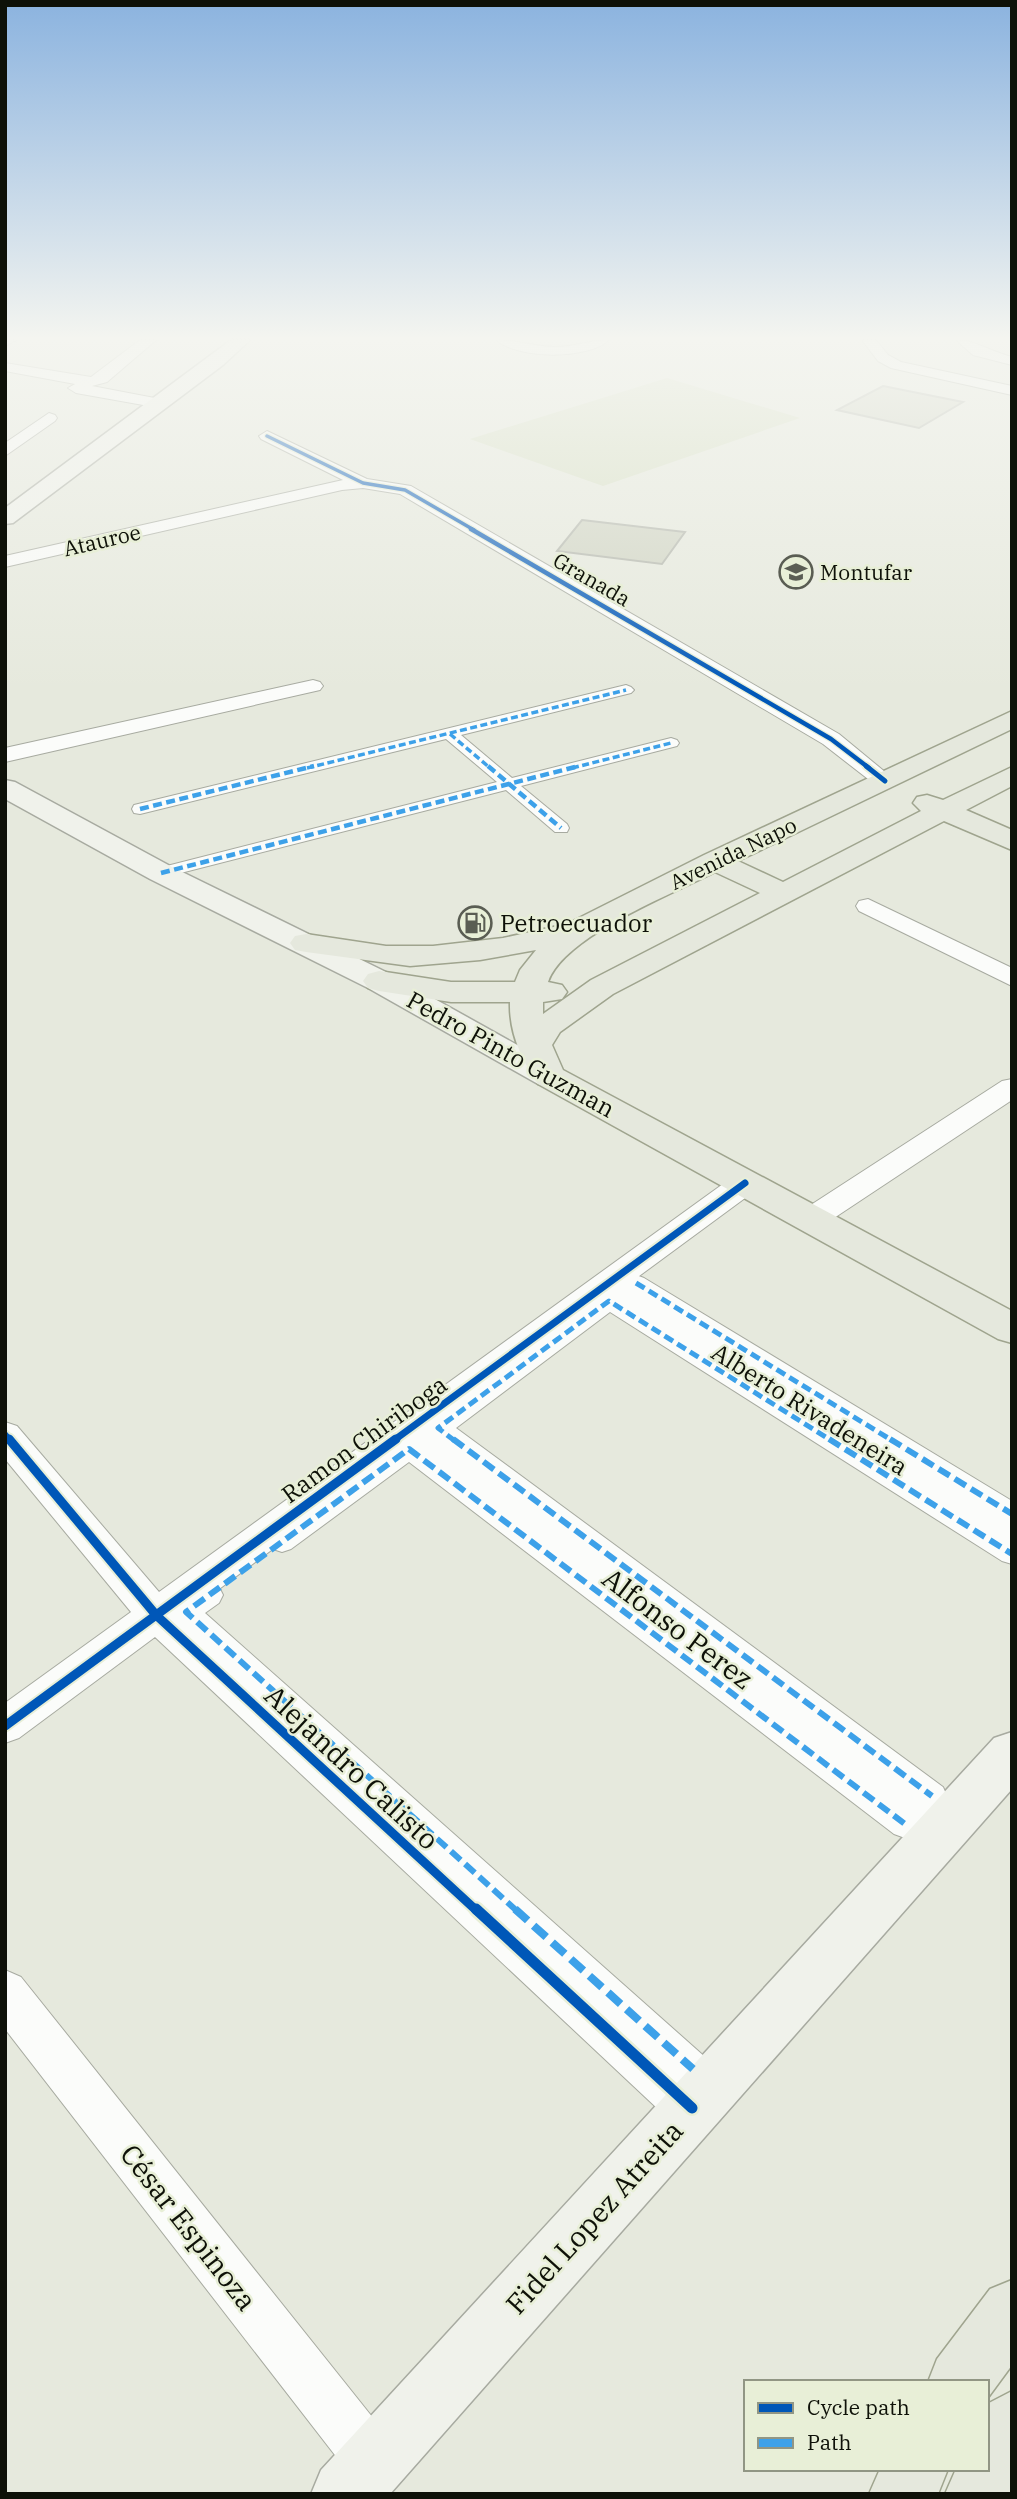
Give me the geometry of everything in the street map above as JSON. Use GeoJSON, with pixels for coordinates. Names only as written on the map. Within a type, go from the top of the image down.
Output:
{"type":"FeatureCollection","features":[{"type":"Feature","properties":{"kind":"main road"},"geometry":{"type":"LineString","coordinates":[[5,518],[88,457]]}},
{"type":"Feature","properties":{"kind":"main road","name":"Avenida Napo"},"geometry":{"type":"LineString","coordinates":[[527,994],[536,970],[553,949],[577,931],[714,861],[1012,719]]}},
{"type":"Feature","properties":{"kind":"main road"},"geometry":{"type":"LineString","coordinates":[[885,781],[943,811],[1012,841]]}},
{"type":"Feature","properties":{"kind":"main road"},"geometry":{"type":"LineString","coordinates":[[543,1060],[547,1026],[602,987],[943,811],[1009,784]]}},
{"type":"Feature","properties":{"kind":"main road","name":"Pedro Pinto Guzman"},"geometry":{"type":"LineString","coordinates":[[5,788],[161,873],[543,1060],[745,1183],[1012,1329]]}},
{"type":"Feature","properties":{"kind":"main road"},"geometry":{"type":"LineString","coordinates":[[714,861],[783,893]]}},
{"type":"Feature","properties":{"kind":"main road"},"geometry":{"type":"LineString","coordinates":[[306,943],[387,955],[444,955],[513,947],[577,931]]}},
{"type":"Feature","properties":{"kind":"main road"},"geometry":{"type":"LineString","coordinates":[[379,981],[451,992],[527,994],[602,987]]}},
{"type":"Feature","properties":{"kind":"main road"},"geometry":{"type":"LineString","coordinates":[[527,994],[526,1018],[543,1060]]}},
{"type":"Feature","properties":{"kind":"main road","name":"Fidel Lopez Atreita"},"geometry":{"type":"LineString","coordinates":[[359,2478],[927,1816],[1012,1753]]}},
{"type":"Feature","properties":{"kind":"main road"},"geometry":{"type":"LineString","coordinates":[[961,2380],[1012,2311]]}},
{"type":"Feature","properties":{"kind":"main road"},"geometry":{"type":"LineString","coordinates":[[979,2494],[1012,2424]]}},
{"type":"Feature","properties":{"kind":"main road"},"geometry":{"type":"LineString","coordinates":[[904,2494],[914,2471]]}},
{"type":"Feature","properties":{"kind":"street","name":"Granada"},"geometry":{"type":"LineString","coordinates":[[309,457],[363,483],[405,490],[831,739],[885,781]]}},
{"type":"Feature","properties":{"kind":"street","name":"Atauroe"},"geometry":{"type":"LineString","coordinates":[[5,562],[328,488],[363,483]]}},
{"type":"Feature","properties":{"kind":"street"},"geometry":{"type":"LineString","coordinates":[[5,755],[313,686]]}},
{"type":"Feature","properties":{"kind":"street"},"geometry":{"type":"LineString","coordinates":[[141,809],[626,690]]}},
{"type":"Feature","properties":{"kind":"street"},"geometry":{"type":"LineString","coordinates":[[450,734],[561,828]]}},
{"type":"Feature","properties":{"kind":"street"},"geometry":{"type":"LineString","coordinates":[[161,873],[671,743]]}},
{"type":"Feature","properties":{"kind":"street"},"geometry":{"type":"LineString","coordinates":[[868,906],[1012,978]]}},
{"type":"Feature","properties":{"kind":"street"},"geometry":{"type":"LineString","coordinates":[[811,1219],[1012,1087]]}},
{"type":"Feature","properties":{"kind":"street","name":"Ramon Chiriboga"},"geometry":{"type":"LineString","coordinates":[[5,1726],[411,1428],[622,1283],[745,1183]]}},
{"type":"Feature","properties":{"kind":"street"},"geometry":{"type":"LineString","coordinates":[[622,1283],[1012,1514]]}},
{"type":"Feature","properties":{"kind":"street","name":"Alberto Rivadeneira"},"geometry":{"type":"LineString","coordinates":[[622,1283],[1012,1535]]}},
{"type":"Feature","properties":{"kind":"street"},"geometry":{"type":"LineString","coordinates":[[927,1816],[438,1428],[609,1301],[1012,1554]]}},
{"type":"Feature","properties":{"kind":"street","name":"Alfonso Perez"},"geometry":{"type":"LineString","coordinates":[[411,1428],[927,1816]]}},
{"type":"Feature","properties":{"kind":"street","name":"Alejandro Calisto"},"geometry":{"type":"LineString","coordinates":[[5,1435],[156,1615],[693,2089]]}},
{"type":"Feature","properties":{"kind":"street"},"geometry":{"type":"LineString","coordinates":[[693,2089],[186,1612],[409,1449],[927,1816]]}},
{"type":"Feature","properties":{"kind":"street","name":"César Espinoza"},"geometry":{"type":"LineString","coordinates":[[5,1992],[359,2478]]}},
{"type":"Feature","properties":{"kind":"green space"},"geometry":{"type":"Polygon","coordinates":[[[520,457],[688,457],[603,486],[520,457]]]}},
{"type":"Feature","properties":{"kind":"building"},"geometry":{"type":"Polygon","coordinates":[[[582,520],[685,532],[662,564],[557,551],[582,520]]]}},
{"type":"Feature","properties":{"kind":"marked path"},"geometry":{"type":"LineString","coordinates":[[140,809],[626,690]]}},
{"type":"Feature","properties":{"kind":"marked path"},"geometry":{"type":"LineString","coordinates":[[450,734],[561,828]]}},
{"type":"Feature","properties":{"kind":"marked path"},"geometry":{"type":"LineString","coordinates":[[161,873],[671,743]]}},
{"type":"Feature","properties":{"kind":"marked path"},"geometry":{"type":"LineString","coordinates":[[636,1283],[1012,1514]]}},
{"type":"Feature","properties":{"kind":"marked path"},"geometry":{"type":"LineString","coordinates":[[932,1796],[438,1428],[609,1301],[1012,1554]]}},
{"type":"Feature","properties":{"kind":"marked path"},"geometry":{"type":"LineString","coordinates":[[693,2069],[186,1612],[409,1449],[905,1824]]}},
{"type":"Feature","properties":{"kind":"cycle path"},"geometry":{"type":"LineString","coordinates":[[309,457],[363,483],[405,490],[831,739],[885,781]]}},
{"type":"Feature","properties":{"kind":"cycle path"},"geometry":{"type":"LineString","coordinates":[[5,1726],[745,1183]]}},
{"type":"Feature","properties":{"kind":"cycle path"},"geometry":{"type":"LineString","coordinates":[[5,1435],[156,1615],[692,2108]]}},
{"type":"Feature","properties":{"kind":"place","name":"Montufar"},"geometry":{"type":"Point","coordinates":[796,572]}},
{"type":"Feature","properties":{"kind":"place","name":"Petroecuador"},"geometry":{"type":"Point","coordinates":[475,923]}}]}
